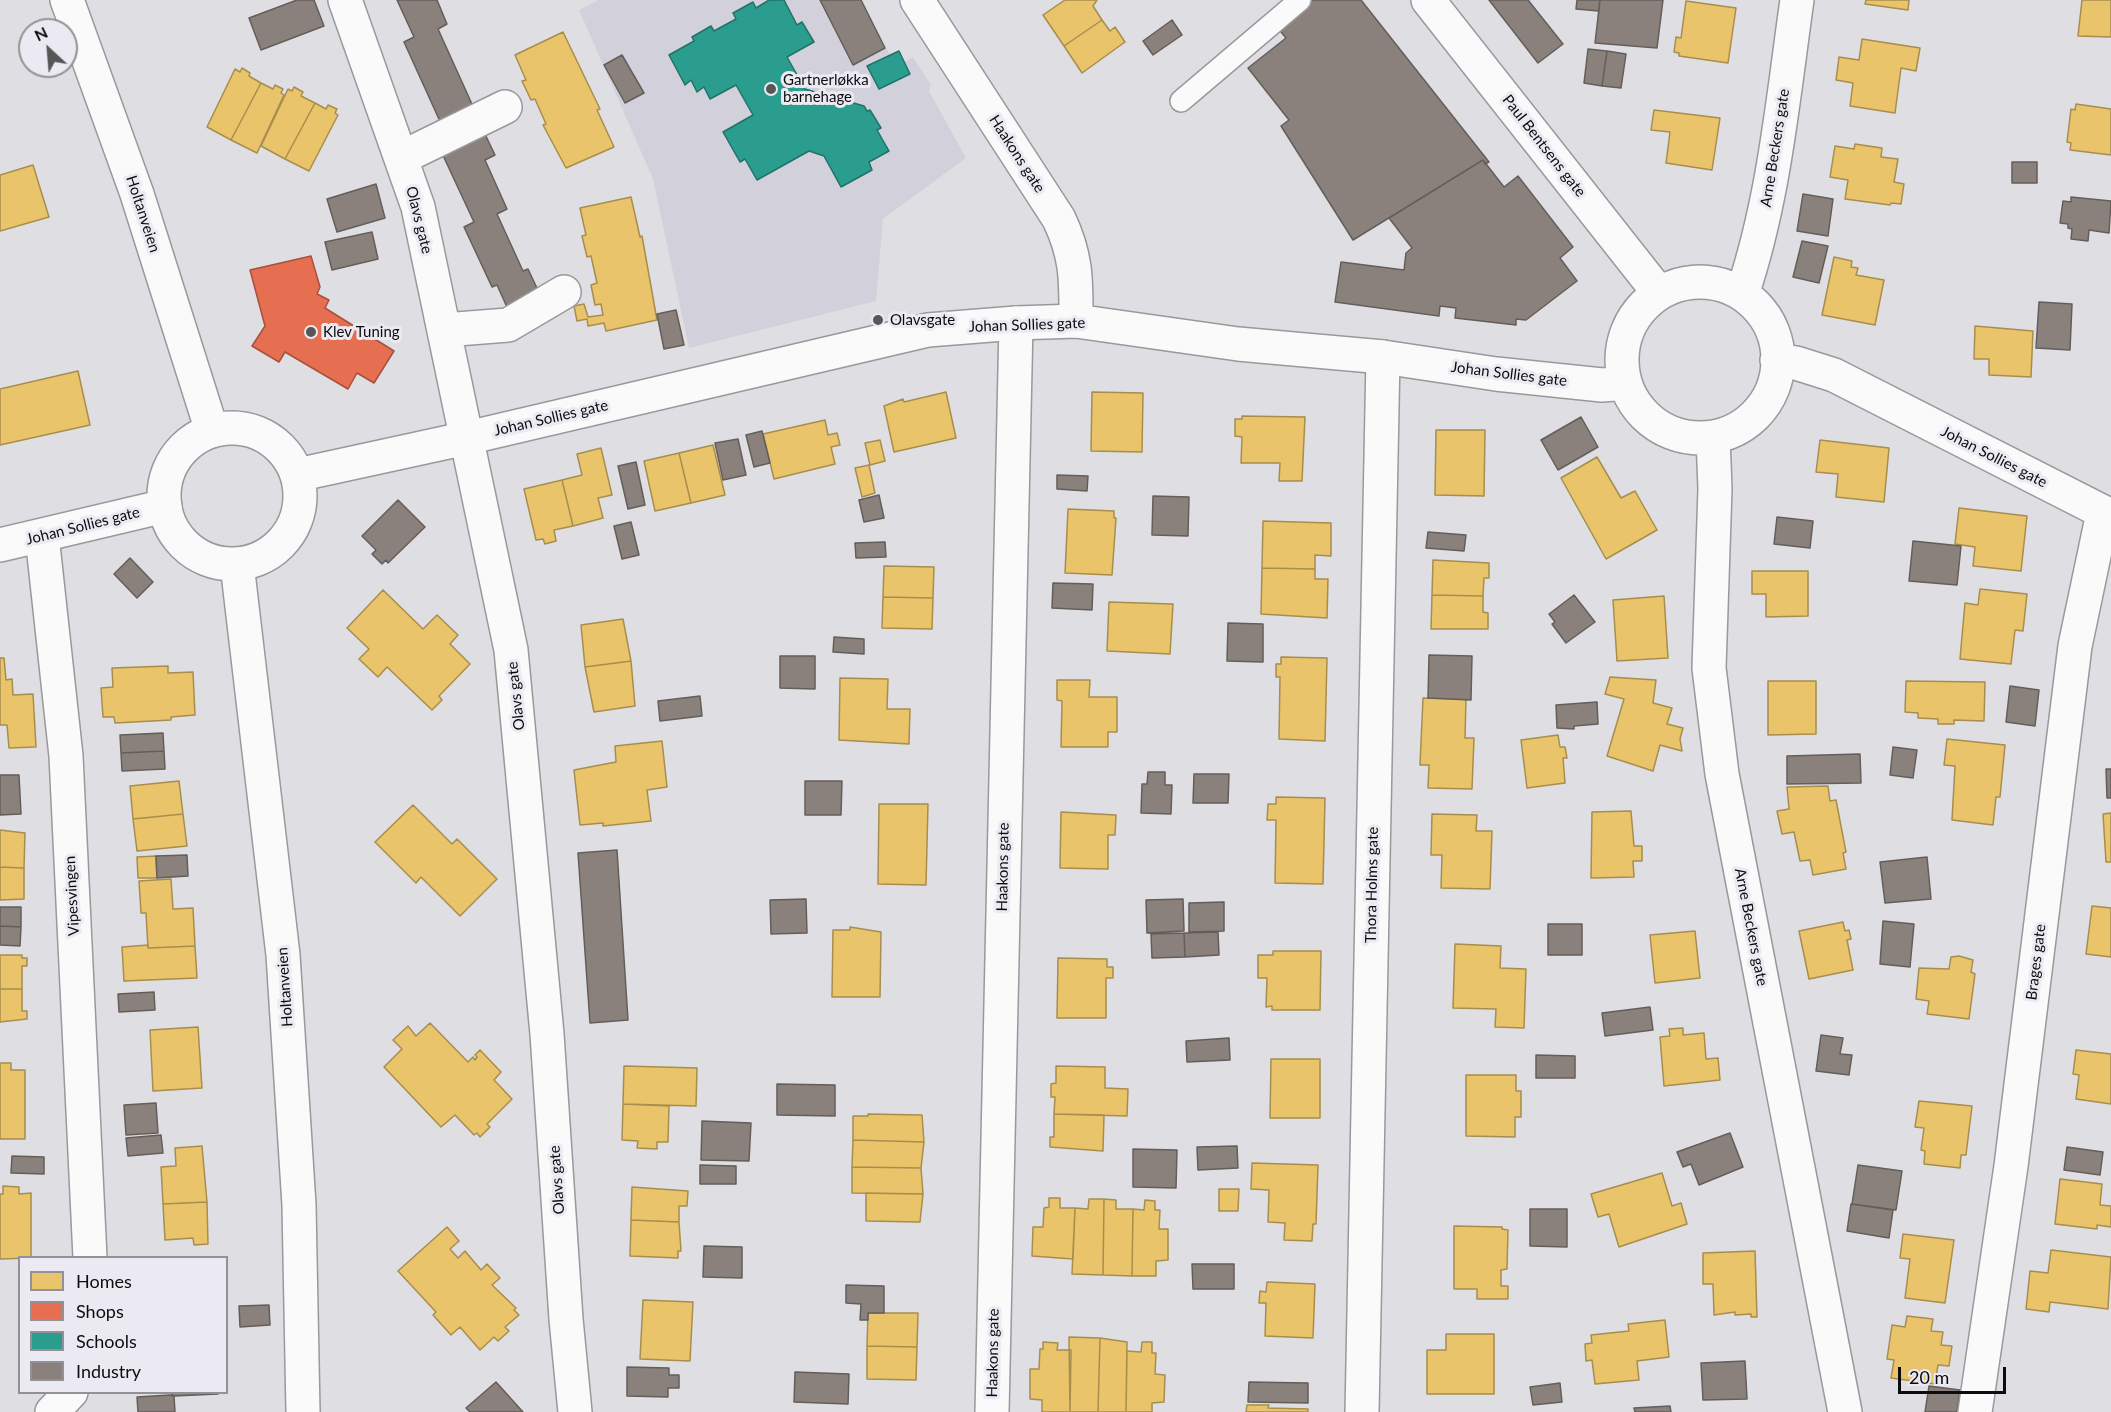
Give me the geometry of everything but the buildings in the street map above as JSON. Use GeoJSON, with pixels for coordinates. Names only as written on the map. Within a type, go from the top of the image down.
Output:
{"type":"FeatureCollection","features":[{"type":"Feature","properties":{"kind":"street","name":"Holtanveien"},"geometry":{"type":"LineString","coordinates":[[68,0],[137,194],[212,431]]}},
{"type":"Feature","properties":{"kind":"street","name":"Olavs gate"},"geometry":{"type":"LineString","coordinates":[[345,0],[418,207],[511,650],[548,1034],[566,1319],[575,1412]]}},
{"type":"Feature","properties":{"kind":"street","name":"Haakons gate"},"geometry":{"type":"LineString","coordinates":[[917,0],[1059,219],[1072,247],[1076,271],[1076,321]]}},
{"type":"Feature","properties":{"kind":"street","name":"Paul Bentsens gate"},"geometry":{"type":"LineString","coordinates":[[1428,0],[1659,293]]}},
{"type":"Feature","properties":{"kind":"street","name":"Arne Beckers gate"},"geometry":{"type":"LineString","coordinates":[[1742,294],[1755,258],[1766,210],[1797,0]]}},
{"type":"Feature","properties":{"kind":"street"},"geometry":{"type":"LineString","coordinates":[[401,158],[505,107]]}},
{"type":"Feature","properties":{"kind":"street"},"geometry":{"type":"LineString","coordinates":[[1692,282],[1710,282],[1742,294],[1757,307],[1768,323],[1775,341],[1777,360],[1772,387],[1759,410],[1738,427],[1713,437],[1676,434],[1659,426],[1644,415],[1632,400],[1625,383],[1622,362],[1627,332],[1643,306],[1659,293],[1692,282]]}},
{"type":"Feature","properties":{"kind":"street"},"geometry":{"type":"LineString","coordinates":[[444,330],[508,325],[564,292]]}},
{"type":"Feature","properties":{"kind":"street","name":"Johan Sollies gate"},"geometry":{"type":"LineString","coordinates":[[297,475],[467,438],[928,330],[1016,323],[1076,321],[1238,344],[1383,357],[1602,386],[1625,383]]}},
{"type":"Feature","properties":{"kind":"street","name":"Haakons gate"},"geometry":{"type":"LineString","coordinates":[[992,1412],[1016,323]]}},
{"type":"Feature","properties":{"kind":"street","name":"Thora Holms gate"},"geometry":{"type":"LineString","coordinates":[[1362,1412],[1383,357]]}},
{"type":"Feature","properties":{"kind":"street","name":"Johan Sollies gate"},"geometry":{"type":"LineString","coordinates":[[1777,360],[1796,363],[1834,375],[2107,514]]}},
{"type":"Feature","properties":{"kind":"street"},"geometry":{"type":"LineString","coordinates":[[230,428],[247,429],[264,436],[278,446],[297,475],[300,492],[299,510],[293,526],[284,541],[270,553],[255,560],[237,564],[217,562],[198,555],[182,542],[171,525],[165,506],[165,487],[170,468],[180,452],[195,439],[212,431],[230,428]]}},
{"type":"Feature","properties":{"kind":"street","name":"Arne Beckers gate"},"geometry":{"type":"LineString","coordinates":[[1713,437],[1715,489],[1708,668],[1722,774],[1845,1412]]}},
{"type":"Feature","properties":{"kind":"street","name":"Johan Sollies gate"},"geometry":{"type":"LineString","coordinates":[[0,545],[165,506]]}},
{"type":"Feature","properties":{"kind":"street","name":"Brages gate"},"geometry":{"type":"LineString","coordinates":[[1975,1412],[2011,1166],[2075,646],[2107,514]]}},
{"type":"Feature","properties":{"kind":"street","name":"Vipesvingen"},"geometry":{"type":"LineString","coordinates":[[42,536],[66,756],[90,1256]]}},
{"type":"Feature","properties":{"kind":"street","name":"Holtanveien"},"geometry":{"type":"LineString","coordinates":[[237,564],[283,955],[299,1205],[303,1412]]}},
{"type":"Feature","properties":{"kind":"street"},"geometry":{"type":"LineString","coordinates":[[52,1412],[70,1394]]}},
{"type":"Feature","properties":{"kind":"street"},"geometry":{"type":"LineString","coordinates":[[84,1394],[90,1412]]}},
{"type":"Feature","properties":{"kind":"lane"},"geometry":{"type":"LineString","coordinates":[[1181,101],[1300,0]]}},
{"type":"Feature","properties":{"kind":"shaded area"},"geometry":{"type":"Polygon","coordinates":[[[599,0],[861,0],[890,55],[899,51],[904,62],[913,57],[931,85],[929,91],[966,158],[883,219],[876,301],[689,348],[653,179],[579,10],[599,0]]]}},
{"type":"Feature","properties":{"kind":"place","name":"Gartnerløkka barnehage"},"geometry":{"type":"Point","coordinates":[771,89]}},
{"type":"Feature","properties":{"kind":"place","name":"Olavsgate"},"geometry":{"type":"Point","coordinates":[878,320]}},
{"type":"Feature","properties":{"kind":"place","name":"Klev Tuning"},"geometry":{"type":"Point","coordinates":[311,332]}}]}
